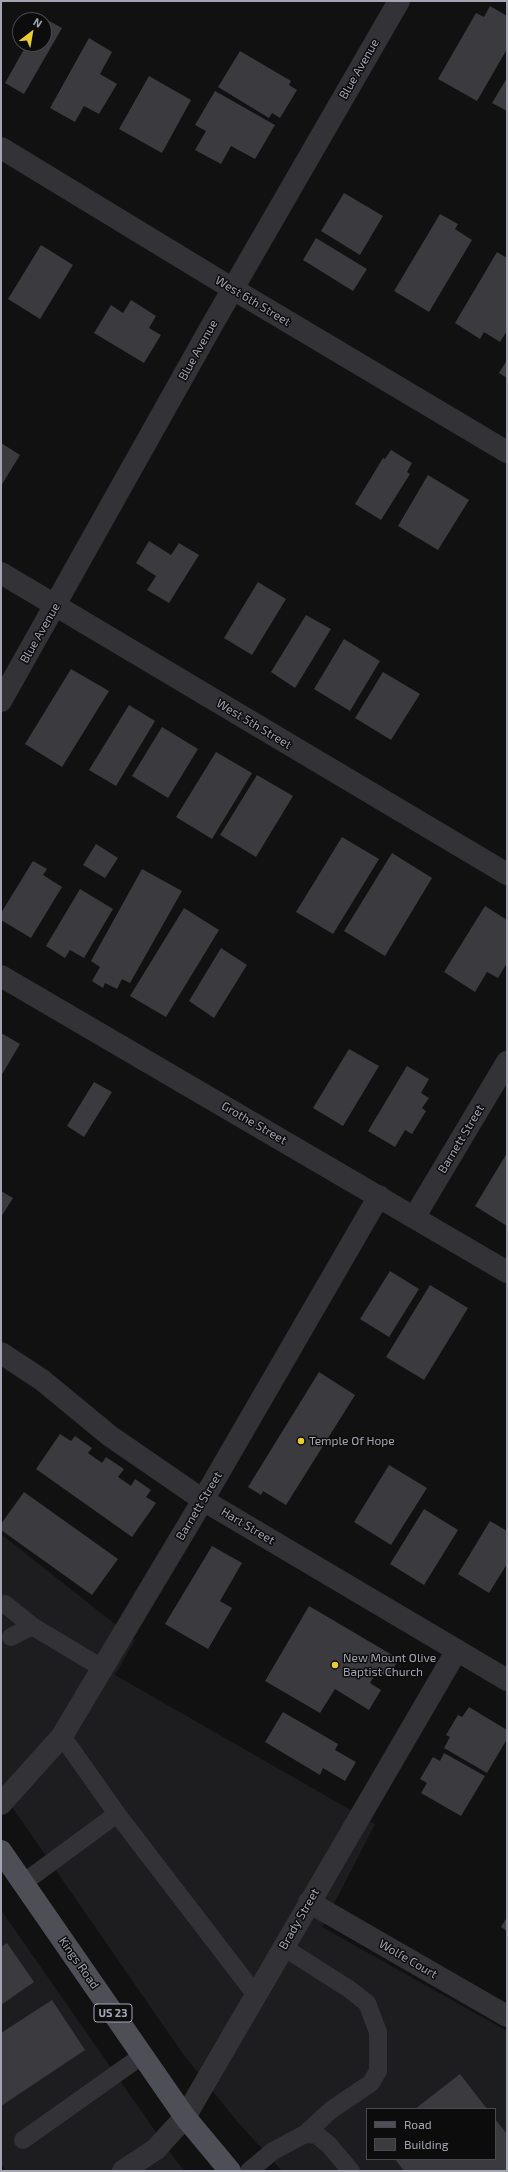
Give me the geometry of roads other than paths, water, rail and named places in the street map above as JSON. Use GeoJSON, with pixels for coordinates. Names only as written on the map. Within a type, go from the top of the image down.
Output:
{"type":"FeatureCollection","features":[{"type":"Feature","properties":{"kind":"main road","name":"Kings Road"},"geometry":{"type":"LineString","coordinates":[[1,1851],[185,2117],[230,2171]]}},
{"type":"Feature","properties":{"kind":"street","name":"Blue Avenue"},"geometry":{"type":"LineString","coordinates":[[1,701],[232,289],[399,1]]}},
{"type":"Feature","properties":{"kind":"street","name":"West 6th Street"},"geometry":{"type":"LineString","coordinates":[[1,148],[232,289],[507,452]]}},
{"type":"Feature","properties":{"kind":"street","name":"West 5th Street"},"geometry":{"type":"LineString","coordinates":[[1,573],[507,874]]}},
{"type":"Feature","properties":{"kind":"street","name":"Grothe Street"},"geometry":{"type":"LineString","coordinates":[[1,976],[415,1216],[507,1272]]}},
{"type":"Feature","properties":{"kind":"street","name":"Barnett Street"},"geometry":{"type":"LineString","coordinates":[[415,1216],[507,1062]]}},
{"type":"Feature","properties":{"kind":"street","name":"Barnett Street"},"geometry":{"type":"LineString","coordinates":[[1,1804],[62,1736],[203,1500],[379,1196]]}},
{"type":"Feature","properties":{"kind":"street","name":"Hart Street"},"geometry":{"type":"LineString","coordinates":[[1,1353],[42,1380],[110,1436],[203,1500],[507,1680]]}},
{"type":"Feature","properties":{"kind":"street","name":"Brady Street"},"geometry":{"type":"LineString","coordinates":[[123,2171],[156,2149],[185,2117],[255,1994],[457,1650]]}},
{"type":"Feature","properties":{"kind":"street","name":"Wolfe Court"},"geometry":{"type":"LineString","coordinates":[[309,1902],[507,2016]]}},
{"type":"Feature","properties":{"kind":"lane"},"geometry":{"type":"LineString","coordinates":[[1,1605],[4,1604],[32,1626],[102,1668]]}},
{"type":"Feature","properties":{"kind":"lane"},"geometry":{"type":"LineString","coordinates":[[11,1637],[32,1626]]}},
{"type":"Feature","properties":{"kind":"lane"},"geometry":{"type":"LineString","coordinates":[[62,1736],[117,1814],[255,1994]]}},
{"type":"Feature","properties":{"kind":"lane"},"geometry":{"type":"LineString","coordinates":[[23,1883],[117,1814]]}},
{"type":"Feature","properties":{"kind":"lane"},"geometry":{"type":"LineString","coordinates":[[249,2171],[273,2151],[305,2134],[331,2110],[372,2083],[378,2071],[378,2032],[367,2003],[349,1989],[283,1947]]}},
{"type":"Feature","properties":{"kind":"lane"},"geometry":{"type":"LineString","coordinates":[[23,2140],[143,2055]]}},
{"type":"Feature","properties":{"kind":"lane"},"geometry":{"type":"LineString","coordinates":[[305,2134],[317,2135],[329,2145],[351,2171]]}},
{"type":"Feature","properties":{"kind":"place","name":"Temple Of Hope"},"geometry":{"type":"Point","coordinates":[301,1441]}},
{"type":"Feature","properties":{"kind":"place","name":"New Mount Olive Baptist Church"},"geometry":{"type":"Point","coordinates":[335,1665]}}]}
